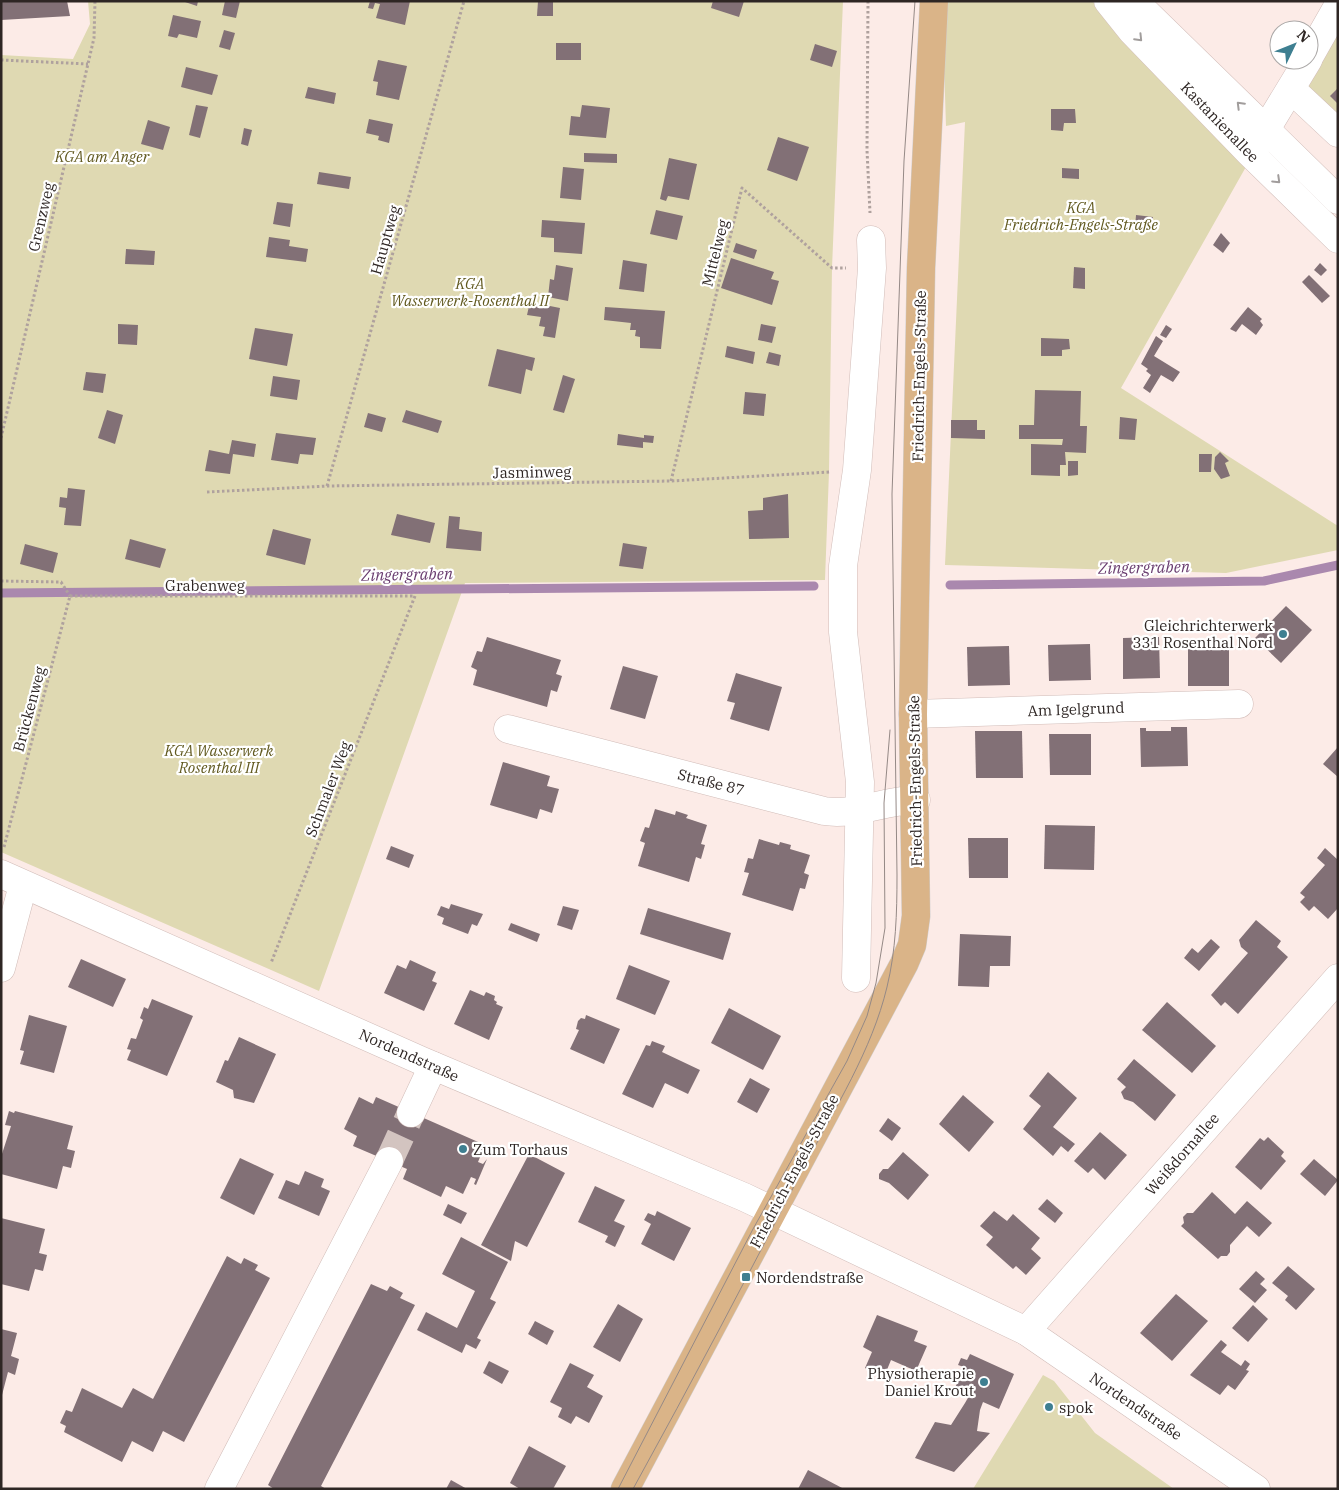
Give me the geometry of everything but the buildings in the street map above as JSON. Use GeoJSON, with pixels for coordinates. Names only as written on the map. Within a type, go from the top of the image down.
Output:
{"type":"FeatureCollection","features":[{"type":"Feature","properties":{"kind":"main road","name":"Friedrich-Engels-Straße"},"geometry":{"type":"LineString","coordinates":[[625,1489],[908,955],[916,916],[916,800],[913,714],[921,268],[934,1]]}},
{"type":"Feature","properties":{"kind":"street","name":"Kastanienallee"},"geometry":{"type":"LineString","coordinates":[[1108,1],[1132,31],[1250,154],[1338,239]]}},
{"type":"Feature","properties":{"kind":"street","name":"Kastanienallee"},"geometry":{"type":"LineString","coordinates":[[1134,1],[1338,200]]}},
{"type":"Feature","properties":{"kind":"street"},"geometry":{"type":"LineString","coordinates":[[1319,40],[1338,6]]}},
{"type":"Feature","properties":{"kind":"street"},"geometry":{"type":"LineString","coordinates":[[1250,154],[1266,131],[1302,70]]}},
{"type":"Feature","properties":{"kind":"street"},"geometry":{"type":"LineString","coordinates":[[1291,89],[1338,133]]}},
{"type":"Feature","properties":{"kind":"street"},"geometry":{"type":"LineString","coordinates":[[856,978],[860,810],[859,762],[843,632],[842,566],[857,470],[872,268],[871,240]]}},
{"type":"Feature","properties":{"kind":"street","name":"Am Igelgrund"},"geometry":{"type":"LineString","coordinates":[[913,714],[1239,704]]}},
{"type":"Feature","properties":{"kind":"street","name":"Straße 87"},"geometry":{"type":"LineString","coordinates":[[508,729],[824,811],[843,813],[896,800],[916,800]]}},
{"type":"Feature","properties":{"kind":"street"},"geometry":{"type":"LineString","coordinates":[[1,968],[9,871]]}},
{"type":"Feature","properties":{"kind":"street","name":"Nordendstraße"},"geometry":{"type":"LineString","coordinates":[[9,871],[260,989],[433,1066],[773,1211],[1026,1331],[1256,1489]]}},
{"type":"Feature","properties":{"kind":"street","name":"Weißdornallee"},"geometry":{"type":"LineString","coordinates":[[1026,1331],[1338,978]]}},
{"type":"Feature","properties":{"kind":"street"},"geometry":{"type":"LineString","coordinates":[[411,1113],[433,1066]]}},
{"type":"Feature","properties":{"kind":"street"},"geometry":{"type":"LineString","coordinates":[[219,1489],[389,1161]]}},
{"type":"Feature","properties":{"kind":"path","name":"Grenzweg"},"geometry":{"type":"LineString","coordinates":[[1,438],[94,38],[95,1]]}},
{"type":"Feature","properties":{"kind":"path","name":"Hauptweg"},"geometry":{"type":"LineString","coordinates":[[327,486],[464,1]]}},
{"type":"Feature","properties":{"kind":"path"},"geometry":{"type":"LineString","coordinates":[[868,1],[867,150],[871,240]]}},
{"type":"Feature","properties":{"kind":"path"},"geometry":{"type":"LineString","coordinates":[[1,60],[88,64]]}},
{"type":"Feature","properties":{"kind":"path","name":"Mittelweg"},"geometry":{"type":"LineString","coordinates":[[671,481],[742,188],[832,268],[872,268]]}},
{"type":"Feature","properties":{"kind":"path","name":"Jasminweg"},"geometry":{"type":"LineString","coordinates":[[206,492],[327,486],[671,481],[857,470]]}},
{"type":"Feature","properties":{"kind":"path"},"geometry":{"type":"LineString","coordinates":[[1,581],[60,582],[70,596]]}},
{"type":"Feature","properties":{"kind":"path","name":"Grabenweg"},"geometry":{"type":"LineString","coordinates":[[70,596],[415,596]]}},
{"type":"Feature","properties":{"kind":"path","name":"Brückenweg"},"geometry":{"type":"LineString","coordinates":[[9,871],[70,596]]}},
{"type":"Feature","properties":{"kind":"path","name":"Schmaler Weg"},"geometry":{"type":"LineString","coordinates":[[260,989],[415,596]]}},
{"type":"Feature","properties":{"kind":"green space","name":"KGA Wasserwerk-Rosenthal II"},"geometry":{"type":"Polygon","coordinates":[[[88,1],[843,1],[832,268],[829,472],[825,580],[465,583],[319,991],[1,852],[1,55],[73,59],[90,24],[88,1]]]}},
{"type":"Feature","properties":{"kind":"green space","name":"KGA Friedrich-Engels-Straße"},"geometry":{"type":"Polygon","coordinates":[[[942,1],[1092,1],[1247,165],[1121,388],[1338,526],[1338,550],[1226,573],[945,565],[965,122],[946,126],[942,1]]]}},
{"type":"Feature","properties":{"kind":"green space"},"geometry":{"type":"Polygon","coordinates":[[[1338,24],[1338,127],[1301,90],[1312,70],[1319,70],[1319,58],[1338,24]]]}},
{"type":"Feature","properties":{"kind":"green space","name":"spok"},"geometry":{"type":"Polygon","coordinates":[[[1043,1375],[1054,1381],[1095,1433],[1174,1489],[973,1489],[1043,1375]]]}},
{"type":"Feature","properties":{"kind":"waterway","name":"Zingergraben"},"geometry":{"type":"LineString","coordinates":[[950,585],[1264,581],[1338,565]]}},
{"type":"Feature","properties":{"kind":"waterway","name":"Zingergraben"},"geometry":{"type":"LineString","coordinates":[[1,593],[814,586]]}},
{"type":"Feature","properties":{"kind":"tunnel"},"geometry":{"type":"LineString","coordinates":[[389,1161],[411,1113]]}},
{"type":"Feature","properties":{"kind":"tram line"},"geometry":{"type":"LineString","coordinates":[[633,1489],[852,1078],[872,1033],[890,973],[897,903],[892,494],[904,161],[915,1]]}},
{"type":"Feature","properties":{"kind":"tram line"},"geometry":{"type":"LineString","coordinates":[[618,1489],[753,1229],[847,1061],[867,1016],[876,983],[885,928],[884,803],[890,730]]}},
{"type":"Feature","properties":{"kind":"place","name":"Gleichrichterwerk 331 Rosenthal Nord"},"geometry":{"type":"Point","coordinates":[1283,634]}},
{"type":"Feature","properties":{"kind":"place","name":"Zum Torhaus"},"geometry":{"type":"Point","coordinates":[463,1149]}},
{"type":"Feature","properties":{"kind":"place","name":"Nordendstraße"},"geometry":{"type":"Point","coordinates":[746,1277]}},
{"type":"Feature","properties":{"kind":"place","name":"Physiotherapie Daniel Krout"},"geometry":{"type":"Point","coordinates":[984,1382]}},
{"type":"Feature","properties":{"kind":"place","name":"spok"},"geometry":{"type":"Point","coordinates":[1049,1407]}},
{"type":"Feature","properties":{"kind":"park label","name":"KGA am Anger"},"geometry":{"type":"Point","coordinates":[102,156]}},
{"type":"Feature","properties":{"kind":"park label","name":"KGA Wasserwerk Rosenthal III"},"geometry":{"type":"Point","coordinates":[219,758]}}]}
